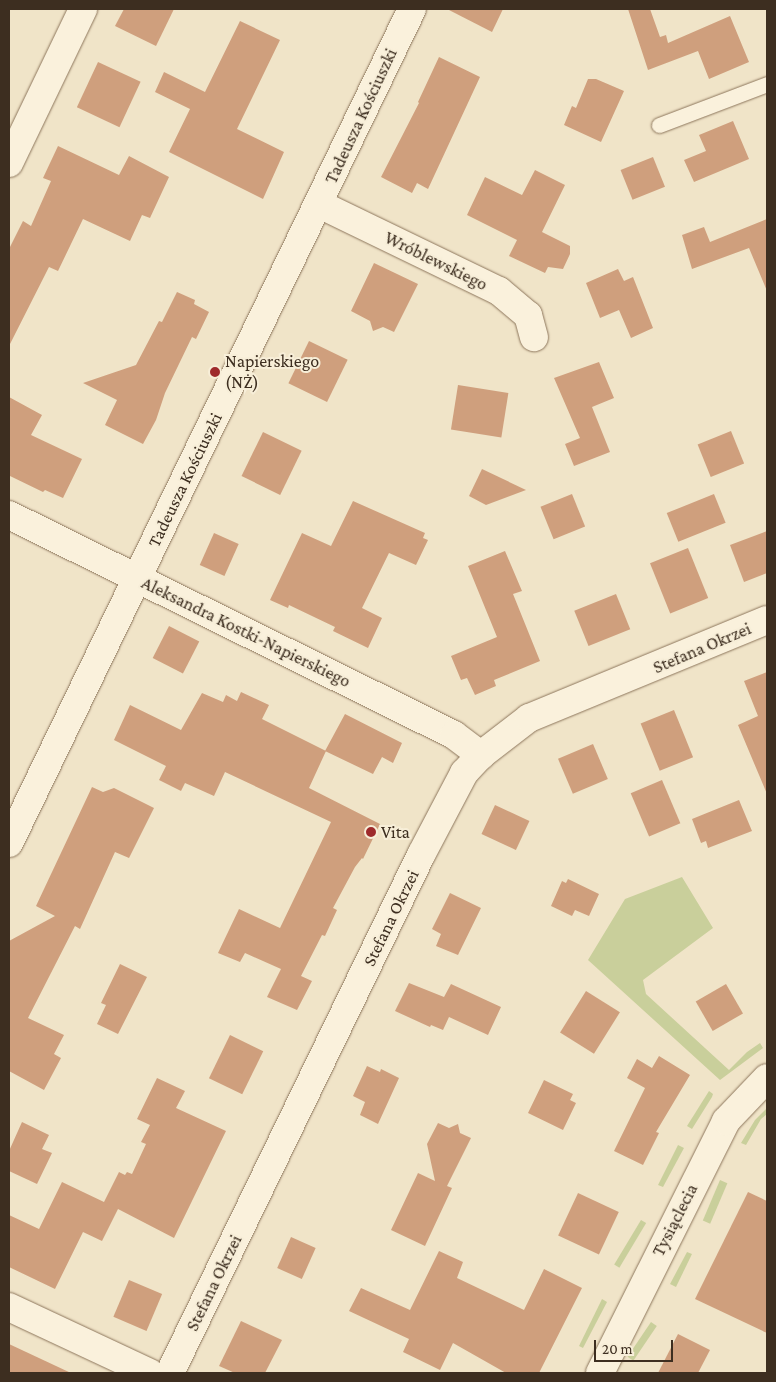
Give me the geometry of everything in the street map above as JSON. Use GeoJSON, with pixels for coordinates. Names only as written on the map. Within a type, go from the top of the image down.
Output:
{"type":"FeatureCollection","features":[{"type":"Feature","properties":{"kind":"street"},"geometry":{"type":"LineString","coordinates":[[9,163],[19,120],[84,9]]}},
{"type":"Feature","properties":{"kind":"street","name":"Tadeusza Kościuszki"},"geometry":{"type":"LineString","coordinates":[[9,843],[412,9]]}},
{"type":"Feature","properties":{"kind":"street","name":"Wróblewskiego"},"geometry":{"type":"LineString","coordinates":[[319,204],[499,291],[528,315],[534,337]]}},
{"type":"Feature","properties":{"kind":"street","name":"Aleksandra Kostki-Napierskiego"},"geometry":{"type":"LineString","coordinates":[[9,515],[454,735],[480,754]]}},
{"type":"Feature","properties":{"kind":"street","name":"Stefana Okrzei"},"geometry":{"type":"LineString","coordinates":[[170,1373],[430,836],[464,773],[480,754],[529,718],[767,620]]}},
{"type":"Feature","properties":{"kind":"street","name":"Tysiąclecia"},"geometry":{"type":"LineString","coordinates":[[600,1373],[726,1121],[767,1078]]}},
{"type":"Feature","properties":{"kind":"street"},"geometry":{"type":"LineString","coordinates":[[9,1307],[150,1373]]}},
{"type":"Feature","properties":{"kind":"lane"},"geometry":{"type":"LineString","coordinates":[[659,125],[767,84]]}},
{"type":"Feature","properties":{"kind":"green space"},"geometry":{"type":"Polygon","coordinates":[[[682,877],[713,928],[643,980],[646,994],[729,1070],[747,1052],[760,1043],[763,1048],[720,1080],[588,960],[625,899],[682,877]]]}},
{"type":"Feature","properties":{"kind":"green space"},"geometry":{"type":"Polygon","coordinates":[[[709,1091],[713,1094],[712,1097],[692,1129],[687,1126],[709,1091]]]}},
{"type":"Feature","properties":{"kind":"green space"},"geometry":{"type":"Polygon","coordinates":[[[767,1108],[767,1114],[761,1119],[746,1145],[741,1143],[755,1120],[767,1108]]]}},
{"type":"Feature","properties":{"kind":"green space"},"geometry":{"type":"Polygon","coordinates":[[[678,1145],[684,1148],[663,1187],[658,1185],[678,1145]]]}},
{"type":"Feature","properties":{"kind":"green space"},"geometry":{"type":"Polygon","coordinates":[[[720,1180],[727,1183],[710,1224],[703,1221],[720,1180]]]}},
{"type":"Feature","properties":{"kind":"green space"},"geometry":{"type":"Polygon","coordinates":[[[641,1220],[646,1223],[619,1268],[614,1265],[641,1220]]]}},
{"type":"Feature","properties":{"kind":"green space"},"geometry":{"type":"Polygon","coordinates":[[[687,1252],[692,1254],[676,1287],[670,1284],[687,1252]]]}},
{"type":"Feature","properties":{"kind":"green space"},"geometry":{"type":"Polygon","coordinates":[[[602,1299],[607,1302],[583,1348],[579,1346],[602,1299]]]}},
{"type":"Feature","properties":{"kind":"green space"},"geometry":{"type":"Polygon","coordinates":[[[651,1322],[657,1326],[633,1361],[628,1357],[651,1322]]]}},
{"type":"Feature","properties":{"kind":"building"},"geometry":{"type":"Polygon","coordinates":[[[124,9],[174,9],[156,46],[115,26],[124,9]]]}},
{"type":"Feature","properties":{"kind":"building"},"geometry":{"type":"Polygon","coordinates":[[[447,9],[503,9],[492,32],[447,9]]]}},
{"type":"Feature","properties":{"kind":"building"},"geometry":{"type":"Polygon","coordinates":[[[628,9],[650,9],[660,37],[666,35],[668,43],[730,16],[749,62],[709,79],[698,51],[648,70],[628,9]]]}},
{"type":"Feature","properties":{"kind":"building"},"geometry":{"type":"Polygon","coordinates":[[[240,21],[280,40],[237,129],[284,152],[263,199],[169,152],[190,109],[155,92],[164,72],[205,92],[240,21]]]}},
{"type":"Feature","properties":{"kind":"building"},"geometry":{"type":"Polygon","coordinates":[[[439,57],[480,77],[428,189],[417,183],[412,193],[381,177],[419,103],[439,57]]]}},
{"type":"Feature","properties":{"kind":"building"},"geometry":{"type":"Polygon","coordinates":[[[98,62],[141,82],[119,127],[77,107],[98,62]]]}},
{"type":"Feature","properties":{"kind":"building"},"geometry":{"type":"Polygon","coordinates":[[[588,79],[596,79],[624,91],[601,142],[564,125],[572,106],[576,108],[588,79]]]}},
{"type":"Feature","properties":{"kind":"building"},"geometry":{"type":"Polygon","coordinates":[[[733,121],[749,159],[694,182],[684,160],[706,151],[699,135],[733,121]]]}},
{"type":"Feature","properties":{"kind":"building"},"geometry":{"type":"Polygon","coordinates":[[[58,146],[119,175],[129,156],[169,177],[150,218],[142,215],[130,241],[83,219],[58,271],[49,267],[9,346],[9,249],[23,221],[31,226],[51,181],[43,178],[58,146]]]}},
{"type":"Feature","properties":{"kind":"building"},"geometry":{"type":"Polygon","coordinates":[[[653,157],[665,187],[633,200],[621,170],[653,157]]]}},
{"type":"Feature","properties":{"kind":"building"},"geometry":{"type":"Polygon","coordinates":[[[535,170],[565,185],[542,232],[570,246],[570,254],[563,269],[548,267],[545,273],[509,256],[517,240],[467,215],[485,177],[522,195],[535,170]]]}},
{"type":"Feature","properties":{"kind":"building"},"geometry":{"type":"Polygon","coordinates":[[[767,219],[767,291],[749,248],[692,269],[682,235],[704,227],[710,242],[767,219]]]}},
{"type":"Feature","properties":{"kind":"building"},"geometry":{"type":"Polygon","coordinates":[[[374,263],[418,284],[394,332],[383,327],[373,331],[370,321],[351,311],[374,263]]]}},
{"type":"Feature","properties":{"kind":"building"},"geometry":{"type":"Polygon","coordinates":[[[618,269],[624,281],[633,277],[653,328],[631,338],[619,310],[600,318],[586,283],[618,269]]]}},
{"type":"Feature","properties":{"kind":"building"},"geometry":{"type":"Polygon","coordinates":[[[177,292],[195,300],[194,304],[209,312],[196,339],[192,337],[165,393],[156,420],[143,444],[105,425],[117,400],[83,383],[136,365],[159,321],[162,322],[177,292]]]}},
{"type":"Feature","properties":{"kind":"building"},"geometry":{"type":"Polygon","coordinates":[[[309,341],[348,360],[327,402],[288,383],[309,341]]]}},
{"type":"Feature","properties":{"kind":"building"},"geometry":{"type":"Polygon","coordinates":[[[599,362],[614,398],[592,407],[610,452],[574,466],[565,444],[580,438],[554,378],[599,362]]]}},
{"type":"Feature","properties":{"kind":"building"},"geometry":{"type":"Polygon","coordinates":[[[458,385],[508,393],[501,437],[451,429],[458,385]]]}},
{"type":"Feature","properties":{"kind":"building"},"geometry":{"type":"Polygon","coordinates":[[[9,397],[42,415],[31,435],[82,459],[63,498],[45,490],[43,492],[10,476],[9,479],[9,397]]]}},
{"type":"Feature","properties":{"kind":"building"},"geometry":{"type":"Polygon","coordinates":[[[731,431],[744,463],[711,477],[698,444],[731,431]]]}},
{"type":"Feature","properties":{"kind":"building"},"geometry":{"type":"Polygon","coordinates":[[[263,432],[302,451],[280,495],[242,476],[263,432]]]}},
{"type":"Feature","properties":{"kind":"building"},"geometry":{"type":"Polygon","coordinates":[[[482,469],[526,490],[486,505],[469,496],[482,469]]]}},
{"type":"Feature","properties":{"kind":"building"},"geometry":{"type":"Polygon","coordinates":[[[572,494],[585,526],[554,539],[540,507],[572,494]]]}},
{"type":"Feature","properties":{"kind":"building"},"geometry":{"type":"Polygon","coordinates":[[[714,494],[726,523],[678,542],[667,513],[714,494]]]}},
{"type":"Feature","properties":{"kind":"building"},"geometry":{"type":"Polygon","coordinates":[[[353,501],[425,533],[423,538],[428,540],[416,565],[389,553],[362,608],[382,618],[368,648],[333,631],[335,627],[289,605],[288,608],[270,600],[302,533],[331,546],[353,501]]]}},
{"type":"Feature","properties":{"kind":"building"},"geometry":{"type":"Polygon","coordinates":[[[767,531],[767,573],[744,582],[730,545],[767,531]]]}},
{"type":"Feature","properties":{"kind":"building"},"geometry":{"type":"Polygon","coordinates":[[[214,533],[239,544],[224,576],[200,565],[214,533]]]}},
{"type":"Feature","properties":{"kind":"building"},"geometry":{"type":"Polygon","coordinates":[[[688,548],[708,598],[670,613],[650,563],[688,548]]]}},
{"type":"Feature","properties":{"kind":"building"},"geometry":{"type":"Polygon","coordinates":[[[505,551],[522,591],[513,594],[540,661],[494,680],[496,686],[475,695],[467,678],[461,680],[451,656],[497,637],[468,566],[505,551]]]}},
{"type":"Feature","properties":{"kind":"building"},"geometry":{"type":"Polygon","coordinates":[[[616,594],[630,629],[589,646],[574,611],[616,594]]]}},
{"type":"Feature","properties":{"kind":"building"},"geometry":{"type":"Polygon","coordinates":[[[169,626],[199,641],[183,674],[153,658],[169,626]]]}},
{"type":"Feature","properties":{"kind":"building"},"geometry":{"type":"Polygon","coordinates":[[[767,672],[767,794],[738,725],[758,716],[744,681],[767,672]]]}},
{"type":"Feature","properties":{"kind":"building"},"geometry":{"type":"Polygon","coordinates":[[[241,692],[269,705],[262,719],[326,751],[309,788],[380,824],[363,859],[355,867],[333,908],[337,910],[325,936],[322,935],[301,976],[312,981],[297,1010],[267,997],[281,969],[245,953],[240,962],[218,953],[239,909],[280,928],[331,822],[225,772],[214,796],[185,783],[181,791],[159,780],[166,766],[114,740],[130,705],[181,730],[202,693],[223,702],[226,695],[237,701],[241,692]]]}},
{"type":"Feature","properties":{"kind":"building"},"geometry":{"type":"Polygon","coordinates":[[[674,710],[693,757],[660,771],[641,723],[674,710]]]}},
{"type":"Feature","properties":{"kind":"building"},"geometry":{"type":"Polygon","coordinates":[[[345,714],[402,743],[393,763],[382,757],[373,774],[325,751],[345,714]]]}},
{"type":"Feature","properties":{"kind":"building"},"geometry":{"type":"Polygon","coordinates":[[[593,744],[608,779],[573,794],[558,759],[593,744]]]}},
{"type":"Feature","properties":{"kind":"building"},"geometry":{"type":"Polygon","coordinates":[[[662,780],[680,823],[649,837],[631,793],[662,780]]]}},
{"type":"Feature","properties":{"kind":"building"},"geometry":{"type":"Polygon","coordinates":[[[92,787],[103,792],[114,788],[154,808],[129,858],[115,852],[80,929],[75,926],[28,1018],[64,1035],[54,1054],[61,1058],[44,1090],[9,1071],[9,941],[55,916],[36,906],[92,787]]]}},
{"type":"Feature","properties":{"kind":"building"},"geometry":{"type":"Polygon","coordinates":[[[739,800],[752,831],[708,848],[706,841],[701,843],[692,819],[739,800]]]}},
{"type":"Feature","properties":{"kind":"building"},"geometry":{"type":"Polygon","coordinates":[[[495,805],[529,821],[516,850],[481,834],[495,805]]]}},
{"type":"Feature","properties":{"kind":"building"},"geometry":{"type":"Polygon","coordinates":[[[568,879],[599,894],[589,916],[575,910],[572,916],[551,906],[562,881],[566,883],[568,879]]]}},
{"type":"Feature","properties":{"kind":"building"},"geometry":{"type":"Polygon","coordinates":[[[450,893],[481,908],[458,955],[436,946],[441,934],[432,929],[450,893]]]}},
{"type":"Feature","properties":{"kind":"building"},"geometry":{"type":"Polygon","coordinates":[[[120,964],[147,977],[118,1034],[97,1024],[106,1005],[101,1003],[120,964]]]}},
{"type":"Feature","properties":{"kind":"building"},"geometry":{"type":"Polygon","coordinates":[[[409,983],[444,997],[451,984],[501,1007],[488,1035],[449,1017],[443,1030],[431,1025],[430,1027],[395,1011],[409,983]]]}},
{"type":"Feature","properties":{"kind":"building"},"geometry":{"type":"Polygon","coordinates":[[[726,984],[743,1013],[713,1031],[696,1002],[726,984]]]}},
{"type":"Feature","properties":{"kind":"building"},"geometry":{"type":"Polygon","coordinates":[[[586,991],[620,1012],[594,1054],[560,1033],[586,991]]]}},
{"type":"Feature","properties":{"kind":"building"},"geometry":{"type":"Polygon","coordinates":[[[230,1035],[263,1051],[242,1094],[209,1078],[230,1035]]]}},
{"type":"Feature","properties":{"kind":"building"},"geometry":{"type":"Polygon","coordinates":[[[659,1056],[690,1075],[656,1132],[659,1133],[643,1165],[614,1151],[645,1088],[627,1078],[637,1059],[652,1068],[659,1056]]]}},
{"type":"Feature","properties":{"kind":"building"},"geometry":{"type":"Polygon","coordinates":[[[367,1066],[380,1072],[381,1069],[399,1078],[378,1124],[360,1115],[365,1102],[353,1096],[367,1066]]]}},
{"type":"Feature","properties":{"kind":"building"},"geometry":{"type":"Polygon","coordinates":[[[157,1078],[185,1091],[176,1108],[226,1131],[174,1238],[118,1209],[102,1241],[83,1232],[55,1289],[9,1267],[9,1215],[39,1229],[62,1182],[104,1202],[119,1172],[125,1175],[127,1172],[132,1174],[146,1144],[141,1142],[150,1125],[137,1119],[157,1078]]]}},
{"type":"Feature","properties":{"kind":"building"},"geometry":{"type":"Polygon","coordinates":[[[544,1080],[573,1094],[570,1100],[576,1103],[563,1130],[528,1113],[544,1080]]]}},
{"type":"Feature","properties":{"kind":"building"},"geometry":{"type":"Polygon","coordinates":[[[22,1122],[49,1135],[42,1149],[52,1153],[37,1184],[9,1171],[9,1151],[22,1122]]]}},
{"type":"Feature","properties":{"kind":"building"},"geometry":{"type":"Polygon","coordinates":[[[438,1123],[449,1128],[458,1124],[460,1133],[471,1138],[447,1186],[452,1188],[425,1246],[391,1230],[418,1173],[435,1181],[427,1144],[438,1123]]]}},
{"type":"Feature","properties":{"kind":"building"},"geometry":{"type":"Polygon","coordinates":[[[748,1192],[767,1201],[767,1333],[695,1299],[748,1192]]]}},
{"type":"Feature","properties":{"kind":"building"},"geometry":{"type":"Polygon","coordinates":[[[578,1193],[619,1212],[599,1255],[558,1236],[578,1193]]]}},
{"type":"Feature","properties":{"kind":"building"},"geometry":{"type":"Polygon","coordinates":[[[291,1237],[316,1248],[302,1279],[277,1268],[291,1237]]]}},
{"type":"Feature","properties":{"kind":"building"},"geometry":{"type":"Polygon","coordinates":[[[439,1251],[463,1262],[457,1278],[524,1310],[544,1269],[582,1288],[539,1373],[506,1373],[453,1343],[440,1370],[403,1352],[409,1339],[349,1311],[361,1288],[410,1310],[439,1251]]]}},
{"type":"Feature","properties":{"kind":"building"},"geometry":{"type":"Polygon","coordinates":[[[129,1280],[162,1294],[147,1331],[113,1317],[129,1280]]]}},
{"type":"Feature","properties":{"kind":"building"},"geometry":{"type":"Polygon","coordinates":[[[241,1321],[282,1340],[265,1373],[235,1373],[219,1366],[241,1321]]]}},
{"type":"Feature","properties":{"kind":"building"},"geometry":{"type":"Polygon","coordinates":[[[678,1334],[710,1350],[698,1373],[658,1373],[678,1334]]]}},
{"type":"Feature","properties":{"kind":"building"},"geometry":{"type":"Polygon","coordinates":[[[9,1344],[71,1373],[9,1373],[9,1344]]]}},
{"type":"Feature","properties":{"kind":"place","name":"Napierskiego (NŻ)"},"geometry":{"type":"Point","coordinates":[215,372]}},
{"type":"Feature","properties":{"kind":"place","name":"Vita"},"geometry":{"type":"Point","coordinates":[371,832]}}]}
